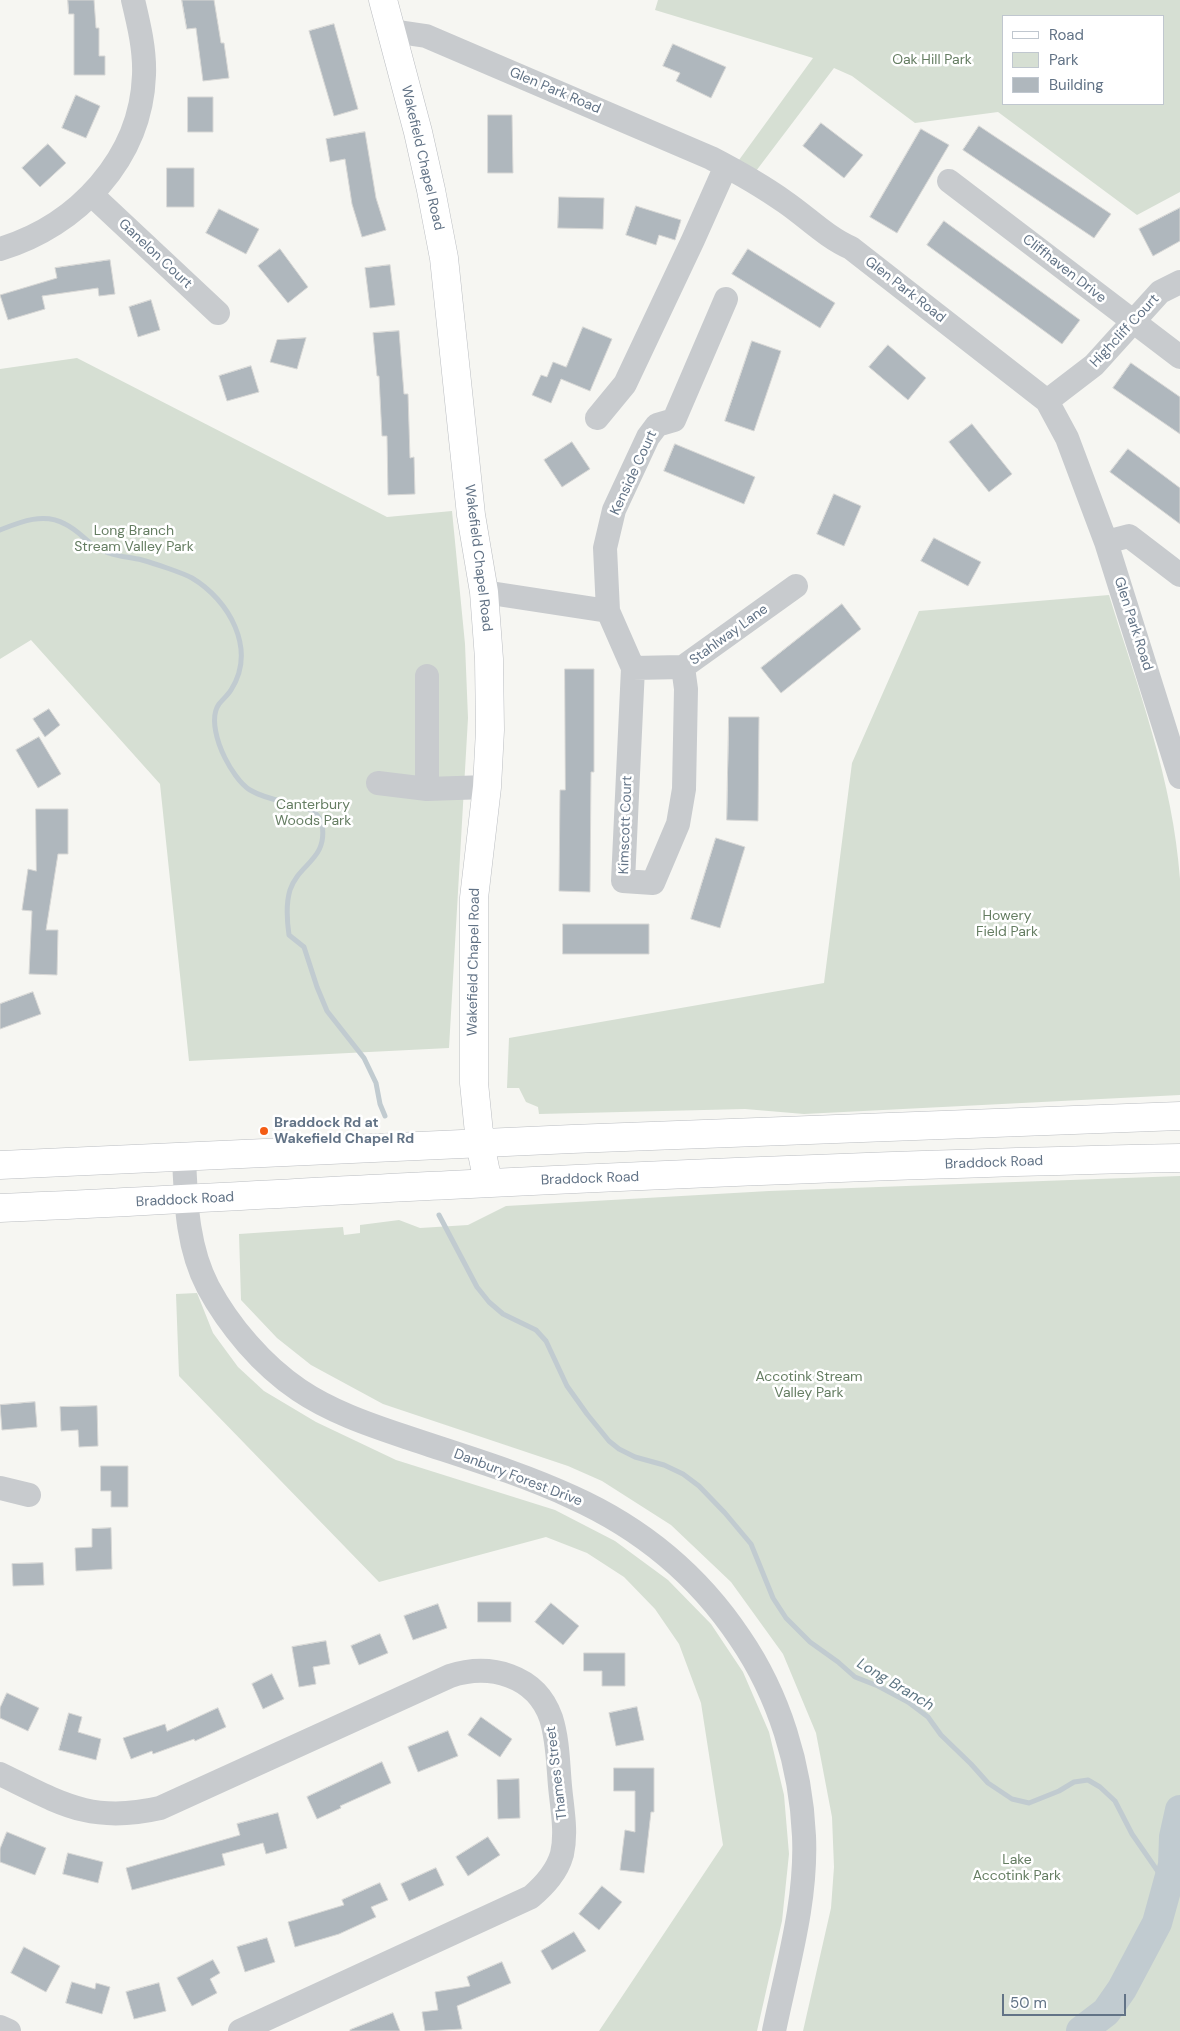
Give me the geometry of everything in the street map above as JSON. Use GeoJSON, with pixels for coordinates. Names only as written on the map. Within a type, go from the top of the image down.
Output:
{"type":"FeatureCollection","features":[{"type":"Feature","properties":{"kind":"main road","name":"Wakefield Chapel Road"},"geometry":{"type":"LineString","coordinates":[[384,0],[431,190],[444,258],[471,515],[484,592],[490,730],[487,786],[474,898],[474,1083],[480,1144],[488,1183]]}},
{"type":"Feature","properties":{"kind":"main road"},"geometry":{"type":"LineString","coordinates":[[0,1165],[1180,1116]]}},
{"type":"Feature","properties":{"kind":"main road","name":"Braddock Road"},"geometry":{"type":"LineString","coordinates":[[0,1208],[186,1200],[488,1183],[1014,1162],[1180,1158]]}},
{"type":"Feature","properties":{"kind":"street"},"geometry":{"type":"LineString","coordinates":[[0,249],[25,241],[50,228],[74,212],[92,195],[119,158],[132,132],[144,77],[143,47],[133,0]]}},
{"type":"Feature","properties":{"kind":"street","name":"Glen Park Road"},"geometry":{"type":"LineString","coordinates":[[392,31],[426,36],[726,166],[784,201],[832,239],[851,248],[1047,401],[1066,438],[1106,542],[1180,777]]}},
{"type":"Feature","properties":{"kind":"street"},"geometry":{"type":"LineString","coordinates":[[596,418],[625,384],[726,166]]}},
{"type":"Feature","properties":{"kind":"street","name":"Cliffhaven Drive"},"geometry":{"type":"LineString","coordinates":[[949,181],[1180,357]]}},
{"type":"Feature","properties":{"kind":"street","name":"Ganelon Court"},"geometry":{"type":"LineString","coordinates":[[92,195],[218,313]]}},
{"type":"Feature","properties":{"kind":"street","name":"Highcliff Court"},"geometry":{"type":"LineString","coordinates":[[1047,401],[1094,365],[1134,323],[1160,292],[1180,282]]}},
{"type":"Feature","properties":{"kind":"street","name":"Kenside Court"},"geometry":{"type":"LineString","coordinates":[[608,611],[605,548],[614,510],[648,437],[657,425],[674,420],[726,299]]}},
{"type":"Feature","properties":{"kind":"street"},"geometry":{"type":"LineString","coordinates":[[1106,542],[1129,536],[1180,574]]}},
{"type":"Feature","properties":{"kind":"street","name":"Stahlway Lane"},"geometry":{"type":"LineString","coordinates":[[633,668],[683,667],[796,586]]}},
{"type":"Feature","properties":{"kind":"street"},"geometry":{"type":"LineString","coordinates":[[484,592],[608,611],[633,668]]}},
{"type":"Feature","properties":{"kind":"street","name":"Kimscott Court"},"geometry":{"type":"LineString","coordinates":[[633,668],[623,880],[653,883],[678,824],[684,789],[686,690],[683,667]]}},
{"type":"Feature","properties":{"kind":"street"},"geometry":{"type":"LineString","coordinates":[[427,676],[427,789]]}},
{"type":"Feature","properties":{"kind":"street"},"geometry":{"type":"LineString","coordinates":[[378,783],[427,789],[487,786]]}},
{"type":"Feature","properties":{"kind":"street","name":"Danbury Forest Drive"},"geometry":{"type":"LineString","coordinates":[[184,1158],[190,1235],[197,1261],[208,1286],[228,1317],[253,1349],[286,1380],[326,1406],[365,1423],[534,1481],[571,1496],[607,1514],[640,1534],[676,1563],[704,1590],[729,1620],[768,1685],[790,1747],[800,1796],[804,1836],[799,1915],[774,2031]]}},
{"type":"Feature","properties":{"kind":"street"},"geometry":{"type":"LineString","coordinates":[[0,1488],[29,1495]]}},
{"type":"Feature","properties":{"kind":"street","name":"Thames Street"},"geometry":{"type":"LineString","coordinates":[[0,1774],[69,1806],[114,1815],[136,1813],[160,1808],[464,1671],[481,1669],[498,1672],[514,1677],[529,1687],[541,1701],[550,1716],[555,1734],[564,1835],[562,1854],[554,1872],[544,1886],[531,1897],[240,2031]]}},
{"type":"Feature","properties":{"kind":"street"},"geometry":{"type":"LineString","coordinates":[[0,2026],[10,2031]]}},
{"type":"Feature","properties":{"kind":"green space","name":"Oak Hill Park"},"geometry":{"type":"Polygon","coordinates":[[[658,0],[1180,0],[1180,192],[1137,215],[998,112],[915,123],[852,76],[834,68],[756,171],[739,160],[813,58],[655,10],[658,0]]]}},
{"type":"Feature","properties":{"kind":"green space","name":"Canterbury Woods Park"},"geometry":{"type":"Polygon","coordinates":[[[77,358],[387,517],[452,511],[465,644],[468,718],[449,1048],[189,1061],[160,784],[31,640],[0,659],[0,369],[77,358]]]}},
{"type":"Feature","properties":{"kind":"green space","name":"Howery Field Park"},"geometry":{"type":"Polygon","coordinates":[[[1109,595],[1153,735],[1170,806],[1176,842],[1180,879],[1180,1095],[804,1114],[745,1109],[539,1114],[538,1107],[526,1102],[519,1088],[507,1088],[509,1038],[824,983],[852,763],[919,611],[1109,595]]]}},
{"type":"Feature","properties":{"kind":"green space"},"geometry":{"type":"Polygon","coordinates":[[[1180,1176],[1180,2031],[803,2031],[831,1908],[834,1867],[832,1817],[816,1733],[783,1654],[731,1582],[671,1525],[602,1481],[568,1466],[383,1404],[311,1365],[277,1338],[241,1300],[239,1234],[343,1227],[344,1235],[360,1233],[360,1225],[399,1220],[420,1228],[468,1225],[506,1206],[769,1191],[1180,1176]]]}},
{"type":"Feature","properties":{"kind":"green space"},"geometry":{"type":"Polygon","coordinates":[[[197,1293],[213,1333],[238,1367],[264,1391],[316,1422],[396,1460],[555,1510],[615,1541],[668,1580],[711,1624],[743,1672],[769,1732],[784,1795],[789,1854],[782,1921],[757,2031],[599,2031],[723,1845],[701,1703],[679,1644],[655,1609],[624,1577],[587,1553],[546,1537],[379,1582],[179,1376],[176,1294],[197,1293]]]}},
{"type":"Feature","properties":{"kind":"building"},"geometry":{"type":"Polygon","coordinates":[[[68,0],[94,0],[96,28],[99,28],[99,56],[105,56],[105,75],[74,75],[74,14],[69,14],[68,0]]]}},
{"type":"Feature","properties":{"kind":"building"},"geometry":{"type":"Polygon","coordinates":[[[182,0],[214,0],[221,43],[224,43],[229,78],[203,81],[196,28],[187,29],[182,0]]]}},
{"type":"Feature","properties":{"kind":"building"},"geometry":{"type":"Polygon","coordinates":[[[334,24],[358,109],[334,116],[309,31],[334,24]]]}},
{"type":"Feature","properties":{"kind":"building"},"geometry":{"type":"Polygon","coordinates":[[[673,44],[726,67],[711,98],[676,81],[680,73],[663,66],[673,44]]]}},
{"type":"Feature","properties":{"kind":"building"},"geometry":{"type":"Polygon","coordinates":[[[76,95],[100,106],[86,138],[62,128],[76,95]]]}},
{"type":"Feature","properties":{"kind":"building"},"geometry":{"type":"Polygon","coordinates":[[[188,97],[213,97],[213,132],[188,132],[188,97]]]}},
{"type":"Feature","properties":{"kind":"building"},"geometry":{"type":"Polygon","coordinates":[[[488,115],[512,115],[513,173],[488,173],[488,115]]]}},
{"type":"Feature","properties":{"kind":"building"},"geometry":{"type":"Polygon","coordinates":[[[821,123],[863,155],[844,178],[803,146],[821,123]]]}},
{"type":"Feature","properties":{"kind":"building"},"geometry":{"type":"Polygon","coordinates":[[[979,126],[1111,214],[1094,238],[963,150],[979,126]]]}},
{"type":"Feature","properties":{"kind":"building"},"geometry":{"type":"Polygon","coordinates":[[[921,129],[949,145],[897,233],[870,217],[921,129]]]}},
{"type":"Feature","properties":{"kind":"building"},"geometry":{"type":"Polygon","coordinates":[[[365,132],[376,198],[386,230],[362,237],[352,204],[345,159],[330,162],[326,139],[365,132]]]}},
{"type":"Feature","properties":{"kind":"building"},"geometry":{"type":"Polygon","coordinates":[[[48,144],[66,163],[40,187],[22,168],[48,144]]]}},
{"type":"Feature","properties":{"kind":"building"},"geometry":{"type":"Polygon","coordinates":[[[167,168],[194,168],[194,207],[167,207],[167,168]]]}},
{"type":"Feature","properties":{"kind":"building"},"geometry":{"type":"Polygon","coordinates":[[[559,197],[604,198],[603,229],[558,228],[559,197]]]}},
{"type":"Feature","properties":{"kind":"building"},"geometry":{"type":"Polygon","coordinates":[[[636,206],[681,220],[675,240],[659,235],[656,245],[626,235],[636,206]]]}},
{"type":"Feature","properties":{"kind":"building"},"geometry":{"type":"Polygon","coordinates":[[[1180,208],[1180,241],[1153,256],[1139,229],[1180,208]]]}},
{"type":"Feature","properties":{"kind":"building"},"geometry":{"type":"Polygon","coordinates":[[[219,209],[259,229],[246,254],[206,233],[219,209]]]}},
{"type":"Feature","properties":{"kind":"building"},"geometry":{"type":"Polygon","coordinates":[[[944,221],[1080,320],[1062,344],[927,245],[944,221]]]}},
{"type":"Feature","properties":{"kind":"building"},"geometry":{"type":"Polygon","coordinates":[[[280,249],[308,287],[288,303],[258,266],[280,249]]]}},
{"type":"Feature","properties":{"kind":"building"},"geometry":{"type":"Polygon","coordinates":[[[748,249],[835,303],[820,328],[732,274],[748,249]]]}},
{"type":"Feature","properties":{"kind":"building"},"geometry":{"type":"Polygon","coordinates":[[[110,260],[115,294],[99,296],[98,288],[42,296],[45,309],[8,320],[0,295],[57,278],[55,268],[110,260]]]}},
{"type":"Feature","properties":{"kind":"building"},"geometry":{"type":"Polygon","coordinates":[[[390,265],[395,305],[370,308],[365,268],[390,265]]]}},
{"type":"Feature","properties":{"kind":"building"},"geometry":{"type":"Polygon","coordinates":[[[151,300],[160,330],[138,337],[129,307],[151,300]]]}},
{"type":"Feature","properties":{"kind":"building"},"geometry":{"type":"Polygon","coordinates":[[[583,327],[612,339],[590,391],[561,379],[551,403],[532,395],[541,375],[547,377],[553,362],[566,367],[583,327]]]}},
{"type":"Feature","properties":{"kind":"building"},"geometry":{"type":"Polygon","coordinates":[[[399,331],[404,394],[408,394],[410,458],[414,457],[415,494],[388,495],[387,436],[382,436],[379,376],[377,376],[373,333],[399,331]]]}},
{"type":"Feature","properties":{"kind":"building"},"geometry":{"type":"Polygon","coordinates":[[[306,338],[297,369],[270,362],[277,340],[306,338]]]}},
{"type":"Feature","properties":{"kind":"building"},"geometry":{"type":"Polygon","coordinates":[[[752,341],[781,351],[754,431],[725,421],[752,341]]]}},
{"type":"Feature","properties":{"kind":"building"},"geometry":{"type":"Polygon","coordinates":[[[888,345],[926,378],[908,400],[869,367],[888,345]]]}},
{"type":"Feature","properties":{"kind":"building"},"geometry":{"type":"Polygon","coordinates":[[[1131,363],[1180,397],[1180,434],[1113,388],[1131,363]]]}},
{"type":"Feature","properties":{"kind":"building"},"geometry":{"type":"Polygon","coordinates":[[[251,366],[259,392],[227,401],[219,376],[251,366]]]}},
{"type":"Feature","properties":{"kind":"building"},"geometry":{"type":"Polygon","coordinates":[[[972,424],[1012,474],[989,492],[949,442],[972,424]]]}},
{"type":"Feature","properties":{"kind":"building"},"geometry":{"type":"Polygon","coordinates":[[[572,442],[590,469],[562,487],[544,460],[572,442]]]}},
{"type":"Feature","properties":{"kind":"building"},"geometry":{"type":"Polygon","coordinates":[[[675,444],[755,477],[744,504],[664,471],[675,444]]]}},
{"type":"Feature","properties":{"kind":"building"},"geometry":{"type":"Polygon","coordinates":[[[1128,449],[1180,488],[1180,524],[1110,472],[1128,449]]]}},
{"type":"Feature","properties":{"kind":"building"},"geometry":{"type":"Polygon","coordinates":[[[834,494],[861,506],[844,546],[817,534],[834,494]]]}},
{"type":"Feature","properties":{"kind":"building"},"geometry":{"type":"Polygon","coordinates":[[[934,538],[981,562],[968,586],[921,561],[934,538]]]}},
{"type":"Feature","properties":{"kind":"building"},"geometry":{"type":"Polygon","coordinates":[[[842,604],[861,629],[781,693],[761,668],[842,604]]]}},
{"type":"Feature","properties":{"kind":"building"},"geometry":{"type":"Polygon","coordinates":[[[565,669],[594,669],[594,772],[591,772],[590,892],[559,891],[560,790],[565,790],[565,669]]]}},
{"type":"Feature","properties":{"kind":"building"},"geometry":{"type":"Polygon","coordinates":[[[49,709],[60,725],[45,737],[33,719],[49,709]]]}},
{"type":"Feature","properties":{"kind":"building"},"geometry":{"type":"Polygon","coordinates":[[[729,717],[759,717],[758,821],[727,820],[729,717]]]}},
{"type":"Feature","properties":{"kind":"building"},"geometry":{"type":"Polygon","coordinates":[[[39,737],[61,774],[38,788],[16,750],[39,737]]]}},
{"type":"Feature","properties":{"kind":"building"},"geometry":{"type":"Polygon","coordinates":[[[36,809],[68,809],[68,854],[58,854],[46,930],[58,930],[57,975],[29,974],[32,911],[22,910],[28,869],[36,871],[36,809]]]}},
{"type":"Feature","properties":{"kind":"building"},"geometry":{"type":"Polygon","coordinates":[[[716,838],[745,847],[720,928],[691,919],[716,838]]]}},
{"type":"Feature","properties":{"kind":"building"},"geometry":{"type":"Polygon","coordinates":[[[563,924],[649,924],[649,954],[563,954],[563,924]]]}},
{"type":"Feature","properties":{"kind":"building"},"geometry":{"type":"Polygon","coordinates":[[[33,992],[41,1014],[0,1029],[0,1004],[33,992]]]}},
{"type":"Feature","properties":{"kind":"building"},"geometry":{"type":"Polygon","coordinates":[[[35,1402],[37,1427],[2,1430],[0,1405],[35,1402]]]}},
{"type":"Feature","properties":{"kind":"building"},"geometry":{"type":"Polygon","coordinates":[[[97,1406],[98,1446],[79,1447],[78,1430],[61,1431],[60,1407],[97,1406]]]}},
{"type":"Feature","properties":{"kind":"building"},"geometry":{"type":"Polygon","coordinates":[[[101,1466],[128,1466],[128,1507],[111,1507],[111,1491],[101,1491],[101,1466]]]}},
{"type":"Feature","properties":{"kind":"building"},"geometry":{"type":"Polygon","coordinates":[[[111,1528],[112,1569],[76,1571],[75,1548],[92,1547],[92,1529],[111,1528]]]}},
{"type":"Feature","properties":{"kind":"building"},"geometry":{"type":"Polygon","coordinates":[[[43,1563],[44,1585],[13,1586],[12,1564],[43,1563]]]}},
{"type":"Feature","properties":{"kind":"building"},"geometry":{"type":"Polygon","coordinates":[[[478,1602],[511,1602],[511,1622],[478,1622],[478,1602]]]}},
{"type":"Feature","properties":{"kind":"building"},"geometry":{"type":"Polygon","coordinates":[[[551,1603],[579,1626],[563,1645],[535,1622],[551,1603]]]}},
{"type":"Feature","properties":{"kind":"building"},"geometry":{"type":"Polygon","coordinates":[[[438,1604],[447,1628],[413,1640],[404,1616],[438,1604]]]}},
{"type":"Feature","properties":{"kind":"building"},"geometry":{"type":"Polygon","coordinates":[[[380,1634],[388,1653],[359,1665],[351,1646],[380,1634]]]}},
{"type":"Feature","properties":{"kind":"building"},"geometry":{"type":"Polygon","coordinates":[[[326,1641],[330,1664],[313,1667],[316,1684],[299,1687],[292,1647],[326,1641]]]}},
{"type":"Feature","properties":{"kind":"building"},"geometry":{"type":"Polygon","coordinates":[[[584,1653],[625,1653],[625,1686],[602,1686],[602,1671],[584,1671],[584,1653]]]}},
{"type":"Feature","properties":{"kind":"building"},"geometry":{"type":"Polygon","coordinates":[[[272,1674],[284,1699],[263,1709],[252,1684],[272,1674]]]}},
{"type":"Feature","properties":{"kind":"building"},"geometry":{"type":"Polygon","coordinates":[[[7,1693],[39,1708],[28,1731],[0,1718],[0,1708],[7,1693]]]}},
{"type":"Feature","properties":{"kind":"building"},"geometry":{"type":"Polygon","coordinates":[[[637,1707],[644,1740],[616,1746],[609,1713],[637,1707]]]}},
{"type":"Feature","properties":{"kind":"building"},"geometry":{"type":"Polygon","coordinates":[[[218,1708],[226,1727],[195,1741],[194,1739],[153,1754],[152,1751],[131,1759],[123,1738],[165,1724],[167,1731],[218,1708]]]}},
{"type":"Feature","properties":{"kind":"building"},"geometry":{"type":"Polygon","coordinates":[[[69,1713],[82,1717],[78,1732],[101,1739],[96,1760],[59,1750],[69,1713]]]}},
{"type":"Feature","properties":{"kind":"building"},"geometry":{"type":"Polygon","coordinates":[[[481,1717],[512,1739],[500,1757],[468,1735],[481,1717]]]}},
{"type":"Feature","properties":{"kind":"building"},"geometry":{"type":"Polygon","coordinates":[[[448,1731],[458,1756],[418,1772],[408,1747],[448,1731]]]}},
{"type":"Feature","properties":{"kind":"building"},"geometry":{"type":"Polygon","coordinates":[[[382,1762],[391,1783],[340,1806],[341,1808],[317,1819],[307,1797],[382,1762]]]}},
{"type":"Feature","properties":{"kind":"building"},"geometry":{"type":"Polygon","coordinates":[[[614,1768],[654,1768],[654,1812],[651,1812],[644,1873],[620,1870],[625,1830],[635,1832],[635,1791],[614,1791],[614,1768]]]}},
{"type":"Feature","properties":{"kind":"building"},"geometry":{"type":"Polygon","coordinates":[[[519,1779],[520,1818],[498,1819],[497,1780],[519,1779]]]}},
{"type":"Feature","properties":{"kind":"building"},"geometry":{"type":"Polygon","coordinates":[[[278,1813],[287,1848],[266,1854],[263,1843],[222,1854],[225,1865],[132,1890],[126,1868],[240,1835],[237,1824],[278,1813]]]}},
{"type":"Feature","properties":{"kind":"building"},"geometry":{"type":"Polygon","coordinates":[[[7,1832],[46,1848],[35,1875],[0,1862],[0,1849],[7,1832]]]}},
{"type":"Feature","properties":{"kind":"building"},"geometry":{"type":"Polygon","coordinates":[[[488,1837],[500,1855],[468,1876],[456,1857],[488,1837]]]}},
{"type":"Feature","properties":{"kind":"building"},"geometry":{"type":"Polygon","coordinates":[[[68,1853],[103,1862],[98,1883],[63,1874],[68,1853]]]}},
{"type":"Feature","properties":{"kind":"building"},"geometry":{"type":"Polygon","coordinates":[[[436,1868],[444,1885],[409,1901],[401,1884],[436,1868]]]}},
{"type":"Feature","properties":{"kind":"building"},"geometry":{"type":"Polygon","coordinates":[[[380,1883],[388,1900],[371,1907],[376,1917],[339,1934],[295,1947],[288,1922],[344,1905],[342,1900],[380,1883]]]}},
{"type":"Feature","properties":{"kind":"building"},"geometry":{"type":"Polygon","coordinates":[[[602,1886],[622,1902],[599,1930],[579,1914],[602,1886]]]}},
{"type":"Feature","properties":{"kind":"building"},"geometry":{"type":"Polygon","coordinates":[[[574,1932],[586,1951],[552,1970],[541,1951],[574,1932]]]}},
{"type":"Feature","properties":{"kind":"building"},"geometry":{"type":"Polygon","coordinates":[[[267,1938],[275,1962],[245,1972],[237,1947],[267,1938]]]}},
{"type":"Feature","properties":{"kind":"building"},"geometry":{"type":"Polygon","coordinates":[[[24,1947],[60,1966],[46,1992],[11,1973],[24,1947]]]}},
{"type":"Feature","properties":{"kind":"building"},"geometry":{"type":"Polygon","coordinates":[[[213,1960],[220,1973],[210,1979],[217,1993],[192,2006],[177,1978],[213,1960]]]}},
{"type":"Feature","properties":{"kind":"building"},"geometry":{"type":"Polygon","coordinates":[[[502,1962],[511,1983],[457,2006],[462,2029],[425,2031],[422,2012],[438,2010],[435,1992],[470,1986],[467,1977],[502,1962]]]}},
{"type":"Feature","properties":{"kind":"building"},"geometry":{"type":"Polygon","coordinates":[[[72,1982],[95,1989],[96,1983],[110,1987],[102,2014],[66,2003],[72,1982]]]}},
{"type":"Feature","properties":{"kind":"building"},"geometry":{"type":"Polygon","coordinates":[[[159,1983],[166,2011],[134,2019],[126,1992],[159,1983]]]}},
{"type":"Feature","properties":{"kind":"building"},"geometry":{"type":"Polygon","coordinates":[[[393,2013],[400,2031],[350,2031],[350,2030],[393,2013]]]}},
{"type":"Feature","properties":{"kind":"waterway","name":"Long Branch"},"geometry":{"type":"LineString","coordinates":[[0,530],[32,520],[57,520],[71,527],[102,550],[147,561],[192,578],[205,587],[227,612],[240,642],[241,658],[238,674],[231,690],[216,710],[217,738],[230,766],[246,787],[265,797],[311,810],[322,824],[323,836],[321,846],[317,854],[294,881],[290,890],[287,912],[289,935],[304,947],[327,1011],[364,1058],[376,1083],[380,1104],[385,1116]]}},
{"type":"Feature","properties":{"kind":"waterway","name":"Long Branch"},"geometry":{"type":"LineString","coordinates":[[439,1215],[477,1287],[489,1302],[503,1314],[536,1330],[546,1341],[567,1386],[609,1441],[619,1449],[635,1457],[664,1465],[683,1474],[699,1486],[725,1513],[751,1544],[773,1598],[786,1618],[810,1642],[855,1677],[878,1686],[908,1702],[928,1717],[941,1735],[988,1783],[1012,1799],[1029,1803],[1059,1791],[1074,1782],[1088,1780],[1100,1787],[1115,1801],[1132,1834],[1168,1886]]}},
{"type":"Feature","properties":{"kind":"waterway"},"geometry":{"type":"LineString","coordinates":[[1081,2031],[1106,2012],[1122,1989],[1157,1923],[1173,1865],[1174,1837],[1180,1810]]}},
{"type":"Feature","properties":{"kind":"place","name":"Braddock Rd at Wakefield Chapel Rd"},"geometry":{"type":"Point","coordinates":[264,1131]}},
{"type":"Feature","properties":{"kind":"park label","name":"Long Branch Stream Valley Park"},"geometry":{"type":"Point","coordinates":[134,540]}},
{"type":"Feature","properties":{"kind":"park label","name":"Accotink Stream Valley Park"},"geometry":{"type":"Point","coordinates":[809,1385]}},
{"type":"Feature","properties":{"kind":"park label","name":"Lake Accotink Park"},"geometry":{"type":"Point","coordinates":[1017,1868]}}]}
